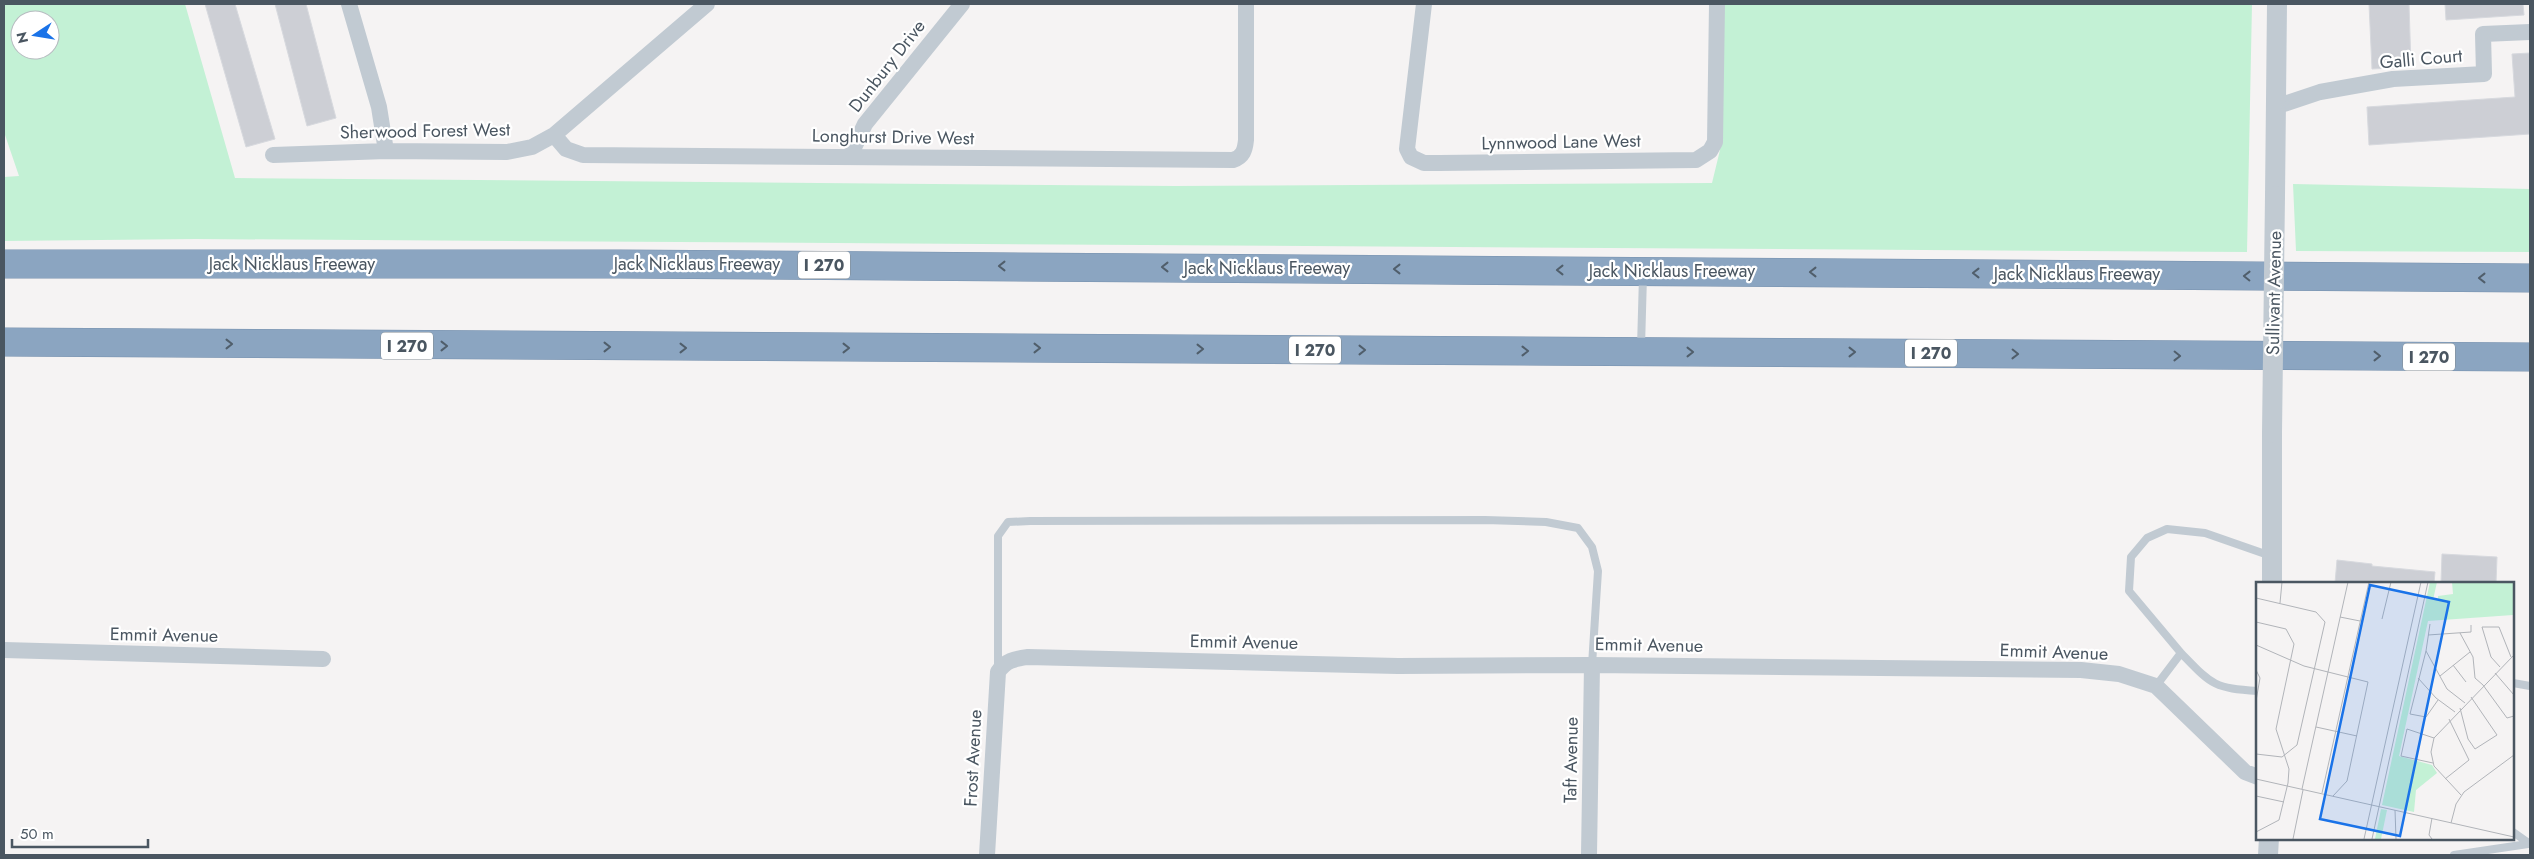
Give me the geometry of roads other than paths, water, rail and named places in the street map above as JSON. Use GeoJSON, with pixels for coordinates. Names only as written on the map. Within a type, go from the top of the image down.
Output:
{"type":"FeatureCollection","features":[{"type":"Feature","properties":{"kind":"highway","name":"Jack Nicklaus Freeway"},"geometry":{"type":"LineString","coordinates":[[4,264],[620,264],[2530,278]]}},
{"type":"Feature","properties":{"kind":"highway","name":"I 270"},"geometry":{"type":"LineString","coordinates":[[4,342],[2530,357]]}},
{"type":"Feature","properties":{"kind":"highway"},"geometry":{"type":"LineString","coordinates":[[4,351],[180,344]]}},
{"type":"Feature","properties":{"kind":"street"},"geometry":{"type":"LineString","coordinates":[[349,4],[379,107],[386,151]]}},
{"type":"Feature","properties":{"kind":"street","name":"Sherwood Forest West"},"geometry":{"type":"LineString","coordinates":[[273,155],[386,151],[507,152],[532,147],[554,135],[707,4]]}},
{"type":"Feature","properties":{"kind":"street","name":"Dunbury Drive"},"geometry":{"type":"LineString","coordinates":[[850,156],[865,124],[962,4]]}},
{"type":"Feature","properties":{"kind":"street","name":"Longhurst Drive West"},"geometry":{"type":"LineString","coordinates":[[554,135],[566,149],[583,155],[1224,160],[1240,158],[1245,150],[1246,140],[1246,4]]}},
{"type":"Feature","properties":{"kind":"street","name":"Lynnwood Lane West"},"geometry":{"type":"LineString","coordinates":[[1424,4],[1407,148],[1411,157],[1424,163],[1439,163],[1696,160],[1710,151],[1715,142],[1717,4]]}},
{"type":"Feature","properties":{"kind":"street","name":"Sullivant Avenue"},"geometry":{"type":"LineString","coordinates":[[2272,582],[2277,4]]}},
{"type":"Feature","properties":{"kind":"street","name":"Galli Court"},"geometry":{"type":"LineString","coordinates":[[2276,107],[2320,92],[2393,79],[2484,74],[2483,34],[2530,32]]}},
{"type":"Feature","properties":{"kind":"street","name":"Emmit Avenue"},"geometry":{"type":"LineString","coordinates":[[4,650],[323,658]]}},
{"type":"Feature","properties":{"kind":"street","name":"Emmit Avenue"},"geometry":{"type":"LineString","coordinates":[[1001,668],[1015,659],[1028,657],[1398,666],[1592,665],[2081,670],[2119,674],[2156,686],[2245,772],[2256,776]]}},
{"type":"Feature","properties":{"kind":"street","name":"Taft Avenue"},"geometry":{"type":"LineString","coordinates":[[1589,855],[1592,665]]}},
{"type":"Feature","properties":{"kind":"street","name":"Frost Avenue"},"geometry":{"type":"LineString","coordinates":[[987,855],[1001,668]]}},
{"type":"Feature","properties":{"kind":"street"},"geometry":{"type":"LineString","coordinates":[[2268,839],[2268,855]]}},
{"type":"Feature","properties":{"kind":"lane"},"geometry":{"type":"LineString","coordinates":[[1641,352],[1644,271]]}},
{"type":"Feature","properties":{"kind":"lane"},"geometry":{"type":"LineString","coordinates":[[1001,668],[998,536],[1008,522],[1030,521],[1485,520],[1546,522],[1578,528],[1592,546],[1598,571],[1592,665]]}},
{"type":"Feature","properties":{"kind":"lane"},"geometry":{"type":"LineString","coordinates":[[2256,691],[2224,689],[2207,680],[2181,653],[2129,591],[2131,557],[2148,538],[2168,529],[2205,533],[2272,556]]}},
{"type":"Feature","properties":{"kind":"lane"},"geometry":{"type":"LineString","coordinates":[[2156,686],[2181,653]]}},
{"type":"Feature","properties":{"kind":"lane"},"geometry":{"type":"LineString","coordinates":[[2514,683],[2530,686]]}},
{"type":"Feature","properties":{"kind":"lane"},"geometry":{"type":"LineString","coordinates":[[2514,833],[2529,844]]}},
{"type":"Feature","properties":{"kind":"lane"},"geometry":{"type":"LineString","coordinates":[[2454,855],[2529,844]]}}]}
